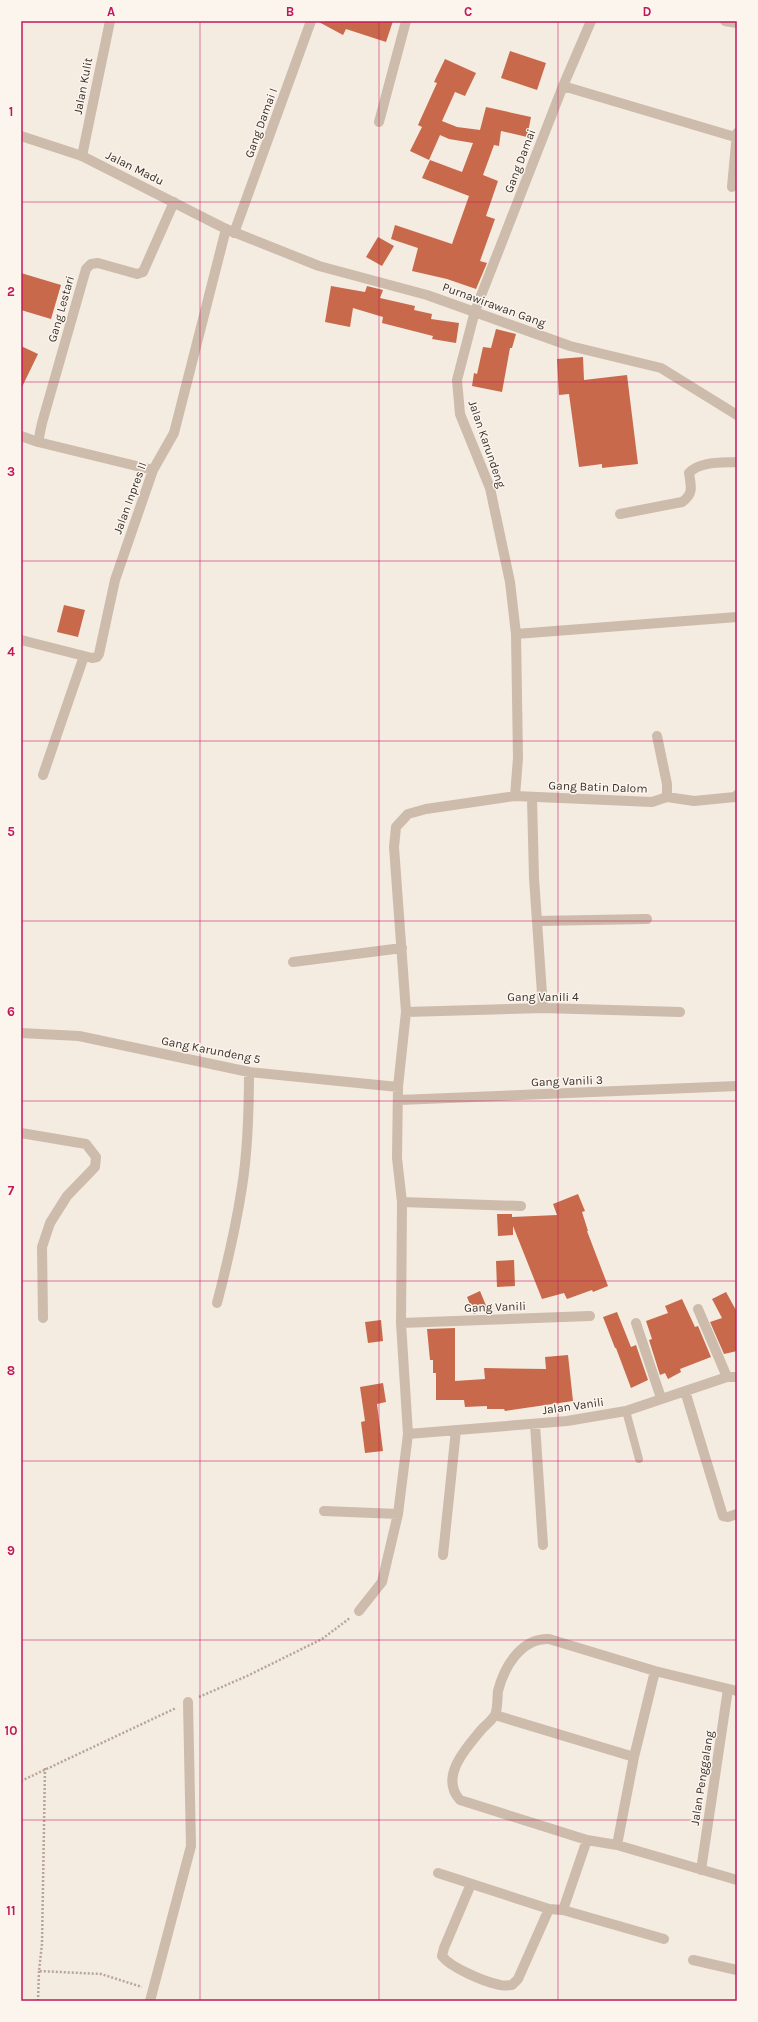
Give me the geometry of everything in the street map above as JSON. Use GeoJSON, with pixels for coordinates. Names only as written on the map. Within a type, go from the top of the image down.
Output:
{"type":"FeatureCollection","features":[{"type":"Feature","properties":{"kind":"street","name":"Jalan Kulit"},"geometry":{"type":"LineString","coordinates":[[82,156],[110,21]]}},
{"type":"Feature","properties":{"kind":"street","name":"Gang Damai I"},"geometry":{"type":"LineString","coordinates":[[230,231],[311,21]]}},
{"type":"Feature","properties":{"kind":"street"},"geometry":{"type":"LineString","coordinates":[[379,122],[406,21]]}},
{"type":"Feature","properties":{"kind":"street","name":"Gang Damai"},"geometry":{"type":"LineString","coordinates":[[476,311],[563,86],[591,21]]}},
{"type":"Feature","properties":{"kind":"street"},"geometry":{"type":"LineString","coordinates":[[725,21],[737,23]]}},
{"type":"Feature","properties":{"kind":"street"},"geometry":{"type":"LineString","coordinates":[[563,86],[736,135],[732,187]]}},
{"type":"Feature","properties":{"kind":"street","name":"Jalan Madu"},"geometry":{"type":"LineString","coordinates":[[21,136],[82,156],[230,231]]}},
{"type":"Feature","properties":{"kind":"street","name":"Gang Lestari"},"geometry":{"type":"LineString","coordinates":[[38,442],[42,423],[86,269],[91,264],[98,263],[137,274],[143,272],[174,202]]}},
{"type":"Feature","properties":{"kind":"street","name":"Purnawirawan Gang"},"geometry":{"type":"LineString","coordinates":[[230,231],[319,266],[427,295],[476,311],[570,346],[661,368],[737,415]]}},
{"type":"Feature","properties":{"kind":"street","name":"Jalan Inpres II"},"geometry":{"type":"LineString","coordinates":[[84,656],[95,658],[99,654],[115,580],[153,470],[174,434],[230,231]]}},
{"type":"Feature","properties":{"kind":"street","name":"Jalan Karundeng"},"geometry":{"type":"LineString","coordinates":[[476,311],[457,380],[457,396],[460,414],[490,488],[510,582],[516,634],[518,758],[514,796]]}},
{"type":"Feature","properties":{"kind":"street"},"geometry":{"type":"LineString","coordinates":[[21,436],[38,442],[153,470]]}},
{"type":"Feature","properties":{"kind":"street"},"geometry":{"type":"LineString","coordinates":[[620,514],[682,502],[689,497],[692,492],[689,473],[693,469],[700,465],[737,462]]}},
{"type":"Feature","properties":{"kind":"street"},"geometry":{"type":"LineString","coordinates":[[516,634],[737,617]]}},
{"type":"Feature","properties":{"kind":"street"},"geometry":{"type":"LineString","coordinates":[[21,640],[84,656],[43,775]]}},
{"type":"Feature","properties":{"kind":"street"},"geometry":{"type":"LineString","coordinates":[[657,736],[667,784],[666,797],[694,801],[734,797],[737,795]]}},
{"type":"Feature","properties":{"kind":"street","name":"Gang Batin Dalom"},"geometry":{"type":"LineString","coordinates":[[359,1611],[382,1582],[398,1514],[408,1434],[401,1322],[402,1202],[397,1158],[398,1087],[406,1012],[394,847],[396,827],[408,814],[426,809],[514,796],[532,798],[652,802],[666,797]]}},
{"type":"Feature","properties":{"kind":"street"},"geometry":{"type":"LineString","coordinates":[[532,798],[534,878],[543,1008]]}},
{"type":"Feature","properties":{"kind":"street"},"geometry":{"type":"LineString","coordinates":[[537,921],[646,919]]}},
{"type":"Feature","properties":{"kind":"street"},"geometry":{"type":"LineString","coordinates":[[293,962],[402,948]]}},
{"type":"Feature","properties":{"kind":"street","name":"Gang Vanili 4"},"geometry":{"type":"LineString","coordinates":[[406,1012],[543,1008],[680,1012]]}},
{"type":"Feature","properties":{"kind":"street","name":"Gang Karundeng 5"},"geometry":{"type":"LineString","coordinates":[[21,1033],[79,1036],[249,1072],[398,1087]]}},
{"type":"Feature","properties":{"kind":"street"},"geometry":{"type":"LineString","coordinates":[[217,1303],[230,1253],[242,1187],[248,1125],[249,1072]]}},
{"type":"Feature","properties":{"kind":"street","name":"Gang Vanili 3"},"geometry":{"type":"LineString","coordinates":[[399,1100],[737,1086]]}},
{"type":"Feature","properties":{"kind":"street"},"geometry":{"type":"LineString","coordinates":[[21,1133],[86,1144],[96,1157],[95,1167],[67,1196],[50,1223],[42,1247],[43,1318]]}},
{"type":"Feature","properties":{"kind":"street"},"geometry":{"type":"LineString","coordinates":[[402,1202],[521,1206]]}},
{"type":"Feature","properties":{"kind":"street"},"geometry":{"type":"LineString","coordinates":[[698,1309],[732,1377]]}},
{"type":"Feature","properties":{"kind":"street","name":"Gang Vanili"},"geometry":{"type":"LineString","coordinates":[[401,1322],[590,1316]]}},
{"type":"Feature","properties":{"kind":"street"},"geometry":{"type":"LineString","coordinates":[[636,1323],[661,1398]]}},
{"type":"Feature","properties":{"kind":"street","name":"Jalan Vanili"},"geometry":{"type":"LineString","coordinates":[[408,1434],[567,1421],[626,1411],[661,1398],[732,1377]]}},
{"type":"Feature","properties":{"kind":"street"},"geometry":{"type":"LineString","coordinates":[[685,1391],[723,1516],[728,1517],[737,1514]]}},
{"type":"Feature","properties":{"kind":"street"},"geometry":{"type":"LineString","coordinates":[[535,1424],[543,1545]]}},
{"type":"Feature","properties":{"kind":"street"},"geometry":{"type":"LineString","coordinates":[[444,1555],[456,1430]]}},
{"type":"Feature","properties":{"kind":"street"},"geometry":{"type":"LineString","coordinates":[[324,1510],[398,1514]]}},
{"type":"Feature","properties":{"kind":"street"},"geometry":{"type":"LineString","coordinates":[[732,1690],[655,1671],[549,1639],[540,1638],[528,1644],[506,1666],[501,1680],[495,1714],[456,1764],[452,1780],[455,1794],[460,1800],[587,1840],[617,1845],[737,1880]]}},
{"type":"Feature","properties":{"kind":"street"},"geometry":{"type":"LineString","coordinates":[[617,1845],[634,1757],[655,1671]]}},
{"type":"Feature","properties":{"kind":"street","name":"Jalan Penggalang"},"geometry":{"type":"LineString","coordinates":[[701,1870],[732,1690]]}},
{"type":"Feature","properties":{"kind":"street"},"geometry":{"type":"LineString","coordinates":[[151,1996],[191,1846],[188,1702]]}},
{"type":"Feature","properties":{"kind":"street"},"geometry":{"type":"LineString","coordinates":[[495,1714],[634,1757]]}},
{"type":"Feature","properties":{"kind":"street"},"geometry":{"type":"LineString","coordinates":[[563,1910],[587,1840]]}},
{"type":"Feature","properties":{"kind":"street"},"geometry":{"type":"LineString","coordinates":[[438,1873],[549,1909],[563,1910],[664,1939]]}},
{"type":"Feature","properties":{"kind":"street"},"geometry":{"type":"LineString","coordinates":[[471,1884],[442,1956],[447,1962],[456,1968],[500,1985],[512,1985],[518,1979],[549,1909]]}},
{"type":"Feature","properties":{"kind":"street"},"geometry":{"type":"LineString","coordinates":[[693,1960],[737,1970]]}},
{"type":"Feature","properties":{"kind":"lane"},"geometry":{"type":"LineString","coordinates":[[626,1411],[639,1459]]}},
{"type":"Feature","properties":{"kind":"path"},"geometry":{"type":"LineString","coordinates":[[38,2001],[42,1944],[45,1768]]}},
{"type":"Feature","properties":{"kind":"path"},"geometry":{"type":"LineString","coordinates":[[39,1971],[101,1974],[151,1996]]}},
{"type":"Feature","properties":{"kind":"building"},"geometry":{"type":"Polygon","coordinates":[[[317,21],[393,21],[386,42],[346,29],[343,35],[317,21]]]}},
{"type":"Feature","properties":{"kind":"building"},"geometry":{"type":"Polygon","coordinates":[[[510,51],[546,63],[537,90],[501,78],[510,51]]]}},
{"type":"Feature","properties":{"kind":"building"},"geometry":{"type":"Polygon","coordinates":[[[445,59],[476,73],[465,96],[455,92],[442,121],[457,127],[480,130],[486,107],[531,117],[527,137],[501,131],[499,146],[494,145],[483,175],[498,181],[486,216],[495,219],[480,261],[487,263],[476,289],[447,279],[412,271],[418,248],[391,239],[395,225],[452,244],[469,196],[422,178],[430,160],[462,172],[473,143],[449,139],[440,135],[429,160],[410,151],[422,127],[418,125],[437,83],[434,82],[445,59]]]}},
{"type":"Feature","properties":{"kind":"building"},"geometry":{"type":"Polygon","coordinates":[[[378,237],[394,246],[382,266],[366,257],[378,237]]]}},
{"type":"Feature","properties":{"kind":"building"},"geometry":{"type":"Polygon","coordinates":[[[21,273],[61,285],[51,319],[21,310],[21,273]]]}},
{"type":"Feature","properties":{"kind":"building"},"geometry":{"type":"Polygon","coordinates":[[[331,286],[365,292],[367,286],[383,290],[380,298],[415,306],[414,310],[432,314],[431,319],[459,323],[456,343],[432,339],[433,336],[382,323],[383,317],[353,308],[350,327],[325,322],[331,286]]]}},
{"type":"Feature","properties":{"kind":"building"},"geometry":{"type":"Polygon","coordinates":[[[496,329],[516,334],[512,348],[510,348],[502,392],[472,386],[474,373],[477,374],[483,347],[491,348],[496,329]]]}},
{"type":"Feature","properties":{"kind":"building"},"geometry":{"type":"Polygon","coordinates":[[[21,346],[38,354],[21,389],[21,346]]]}},
{"type":"Feature","properties":{"kind":"building"},"geometry":{"type":"Polygon","coordinates":[[[583,357],[584,380],[627,375],[638,464],[602,468],[602,464],[579,467],[569,394],[559,395],[557,359],[583,357]]]}},
{"type":"Feature","properties":{"kind":"building"},"geometry":{"type":"Polygon","coordinates":[[[64,605],[85,610],[78,637],[57,632],[64,605]]]}},
{"type":"Feature","properties":{"kind":"building"},"geometry":{"type":"Polygon","coordinates":[[[578,1194],[585,1211],[582,1212],[587,1231],[608,1286],[567,1299],[564,1293],[542,1299],[513,1226],[513,1235],[498,1236],[497,1214],[512,1214],[512,1217],[557,1215],[553,1204],[578,1194]]]}},
{"type":"Feature","properties":{"kind":"building"},"geometry":{"type":"Polygon","coordinates":[[[514,1260],[515,1286],[497,1287],[496,1261],[514,1260]]]}},
{"type":"Feature","properties":{"kind":"building"},"geometry":{"type":"Polygon","coordinates":[[[480,1291],[487,1308],[474,1314],[467,1297],[480,1291]]]}},
{"type":"Feature","properties":{"kind":"building"},"geometry":{"type":"Polygon","coordinates":[[[726,1292],[737,1312],[737,1351],[724,1354],[710,1322],[722,1318],[712,1299],[726,1292]]]}},
{"type":"Feature","properties":{"kind":"building"},"geometry":{"type":"Polygon","coordinates":[[[682,1299],[695,1327],[698,1326],[711,1357],[680,1369],[681,1372],[668,1379],[665,1373],[660,1375],[649,1340],[652,1339],[646,1321],[668,1313],[665,1306],[682,1299]]]}},
{"type":"Feature","properties":{"kind":"building"},"geometry":{"type":"Polygon","coordinates":[[[617,1312],[631,1347],[636,1345],[648,1380],[631,1388],[603,1317],[617,1312]]]}},
{"type":"Feature","properties":{"kind":"building"},"geometry":{"type":"Polygon","coordinates":[[[381,1320],[383,1341],[368,1343],[365,1322],[381,1320]]]}},
{"type":"Feature","properties":{"kind":"building"},"geometry":{"type":"Polygon","coordinates":[[[455,1328],[455,1381],[485,1379],[484,1368],[546,1369],[545,1357],[568,1355],[573,1401],[505,1411],[504,1409],[487,1409],[487,1406],[465,1407],[464,1400],[436,1400],[436,1373],[433,1373],[433,1360],[430,1360],[427,1329],[455,1328]]]}},
{"type":"Feature","properties":{"kind":"building"},"geometry":{"type":"Polygon","coordinates":[[[383,1383],[386,1402],[377,1404],[383,1451],[365,1453],[361,1422],[365,1421],[360,1387],[383,1383]]]}}]}
